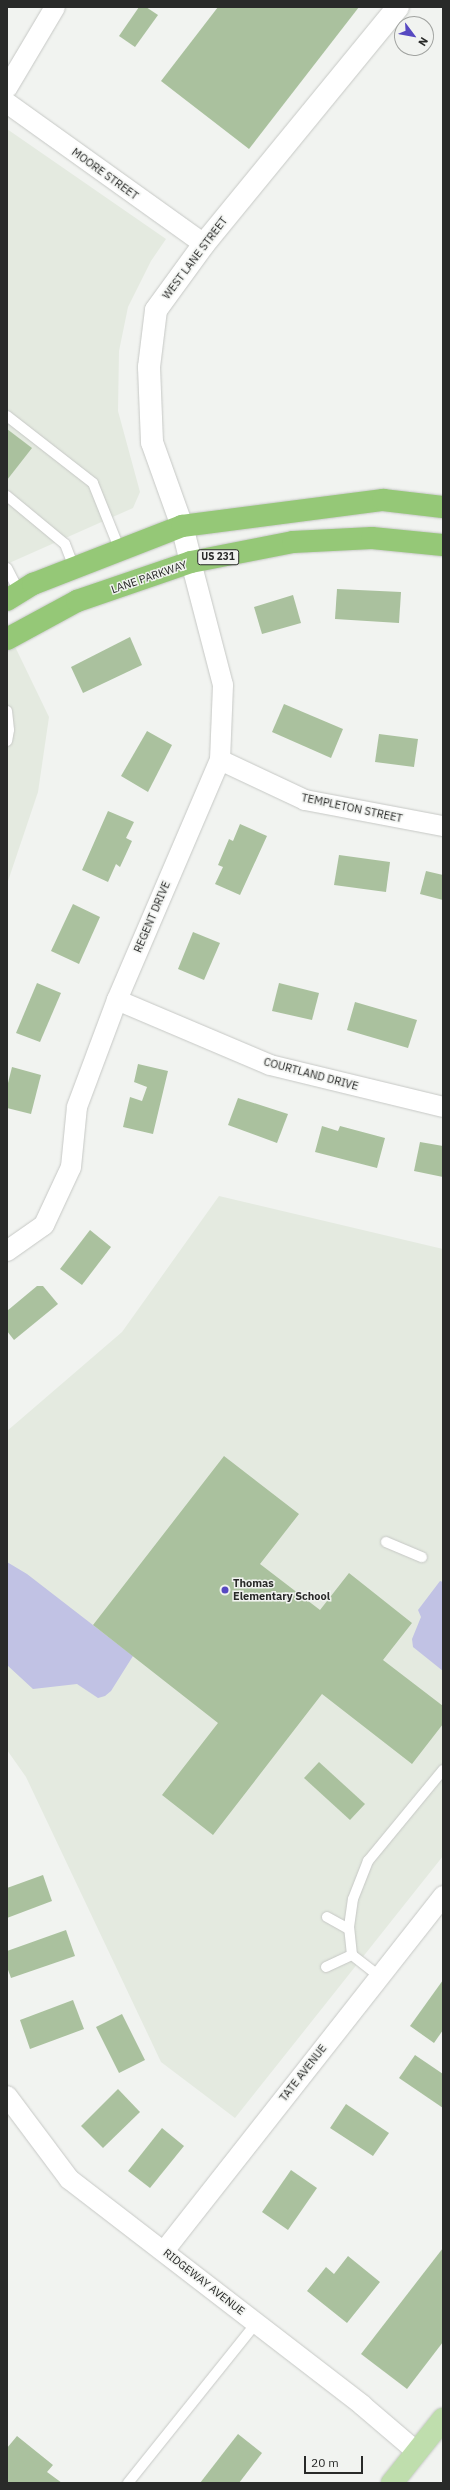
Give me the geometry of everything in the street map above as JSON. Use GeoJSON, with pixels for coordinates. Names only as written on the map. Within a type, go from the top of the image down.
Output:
{"type":"FeatureCollection","features":[{"type":"Feature","properties":{"kind":"highway"},"geometry":{"type":"LineString","coordinates":[[13,596],[33,584],[182,526],[383,500],[443,507]]}},
{"type":"Feature","properties":{"kind":"highway","name":"LANE PARKWAY"},"geometry":{"type":"LineString","coordinates":[[7,639],[77,602],[191,562],[293,542],[372,538],[443,544]]}},
{"type":"Feature","properties":{"kind":"main road"},"geometry":{"type":"LineString","coordinates":[[392,2483],[443,2419]]}},
{"type":"Feature","properties":{"kind":"street"},"geometry":{"type":"LineString","coordinates":[[7,88],[54,7]]}},
{"type":"Feature","properties":{"kind":"street","name":"WEST LANE STREET"},"geometry":{"type":"LineString","coordinates":[[191,562],[182,526],[152,442],[149,367],[156,310],[204,244],[398,7]]}},
{"type":"Feature","properties":{"kind":"street","name":"MOORE STREET"},"geometry":{"type":"LineString","coordinates":[[7,103],[204,244]]}},
{"type":"Feature","properties":{"kind":"street","name":"REGENT DRIVE"},"geometry":{"type":"LineString","coordinates":[[7,1251],[44,1225],[71,1167],[77,1107],[117,1000],[220,760],[223,685],[191,562]]}},
{"type":"Feature","properties":{"kind":"street","name":"TEMPLETON STREET"},"geometry":{"type":"LineString","coordinates":[[220,760],[305,800],[443,826]]}},
{"type":"Feature","properties":{"kind":"street","name":"COURTLAND DRIVE"},"geometry":{"type":"LineString","coordinates":[[117,1000],[270,1065],[443,1107]]}},
{"type":"Feature","properties":{"kind":"street","name":"TATE AVENUE"},"geometry":{"type":"LineString","coordinates":[[164,2251],[443,1896]]}},
{"type":"Feature","properties":{"kind":"street","name":"RIDGEWAY AVENUE"},"geometry":{"type":"LineString","coordinates":[[7,2096],[69,2179],[362,2405],[417,2452]]}},
{"type":"Feature","properties":{"kind":"lane"},"geometry":{"type":"LineString","coordinates":[[7,416],[92,483],[120,550]]}},
{"type":"Feature","properties":{"kind":"lane"},"geometry":{"type":"LineString","coordinates":[[7,496],[66,544],[74,568]]}},
{"type":"Feature","properties":{"kind":"lane"},"geometry":{"type":"LineString","coordinates":[[7,568],[13,596]]}},
{"type":"Feature","properties":{"kind":"lane"},"geometry":{"type":"LineString","coordinates":[[7,711],[9,730],[7,741]]}},
{"type":"Feature","properties":{"kind":"lane"},"geometry":{"type":"LineString","coordinates":[[386,1542],[422,1557]]}},
{"type":"Feature","properties":{"kind":"lane"},"geometry":{"type":"LineString","coordinates":[[379,1976],[352,1955],[349,1929],[353,1899],[368,1862],[443,1770]]}},
{"type":"Feature","properties":{"kind":"lane"},"geometry":{"type":"LineString","coordinates":[[327,1917],[349,1929]]}},
{"type":"Feature","properties":{"kind":"lane"},"geometry":{"type":"LineString","coordinates":[[326,1967],[352,1955]]}},
{"type":"Feature","properties":{"kind":"lane"},"geometry":{"type":"LineString","coordinates":[[128,2483],[256,2323]]}},
{"type":"Feature","properties":{"kind":"shaded area"},"geometry":{"type":"Polygon","coordinates":[[[7,129],[166,239],[151,261],[128,307],[119,351],[118,411],[140,492],[133,508],[7,564],[7,129]]]}},
{"type":"Feature","properties":{"kind":"shaded area"},"geometry":{"type":"Polygon","coordinates":[[[7,630],[49,717],[38,792],[7,884],[7,630]]]}},
{"type":"Feature","properties":{"kind":"shaded area","name":"Thomas Elementary School"},"geometry":{"type":"Polygon","coordinates":[[[219,1196],[443,1249],[443,1856],[235,2118],[161,2062],[26,1777],[7,1750],[7,1431],[122,1332],[219,1196]]]}},
{"type":"Feature","properties":{"kind":"shaded area"},"geometry":{"type":"Polygon","coordinates":[[[7,1562],[27,1574],[133,1656],[111,1691],[105,1696],[98,1698],[77,1684],[33,1689],[7,1665],[7,1562]]]}},
{"type":"Feature","properties":{"kind":"shaded area"},"geometry":{"type":"Polygon","coordinates":[[[440,1581],[443,1582],[443,1671],[413,1647],[412,1639],[421,1617],[418,1610],[440,1581]]]}},
{"type":"Feature","properties":{"kind":"building"},"geometry":{"type":"Polygon","coordinates":[[[139,7],[146,7],[158,15],[135,47],[119,36],[139,7]]]}},
{"type":"Feature","properties":{"kind":"building"},"geometry":{"type":"Polygon","coordinates":[[[218,7],[359,7],[249,149],[161,81],[218,7]]]}},
{"type":"Feature","properties":{"kind":"building"},"geometry":{"type":"Polygon","coordinates":[[[7,429],[32,448],[7,480],[7,429]]]}},
{"type":"Feature","properties":{"kind":"building"},"geometry":{"type":"Polygon","coordinates":[[[337,589],[401,592],[399,623],[335,619],[337,589]]]}},
{"type":"Feature","properties":{"kind":"building"},"geometry":{"type":"Polygon","coordinates":[[[293,595],[301,623],[262,634],[254,607],[293,595]]]}},
{"type":"Feature","properties":{"kind":"building"},"geometry":{"type":"Polygon","coordinates":[[[130,637],[142,665],[83,693],[71,667],[130,637]]]}},
{"type":"Feature","properties":{"kind":"building"},"geometry":{"type":"Polygon","coordinates":[[[284,704],[343,729],[331,758],[272,732],[284,704]]]}},
{"type":"Feature","properties":{"kind":"building"},"geometry":{"type":"Polygon","coordinates":[[[147,731],[172,745],[148,792],[121,776],[147,731]]]}},
{"type":"Feature","properties":{"kind":"building"},"geometry":{"type":"Polygon","coordinates":[[[379,734],[418,739],[414,767],[375,762],[379,734]]]}},
{"type":"Feature","properties":{"kind":"building"},"geometry":{"type":"Polygon","coordinates":[[[108,811],[134,822],[126,838],[132,841],[120,867],[116,864],[108,882],[82,870],[108,811]]]}},
{"type":"Feature","properties":{"kind":"building"},"geometry":{"type":"Polygon","coordinates":[[[240,824],[267,836],[240,895],[215,884],[223,867],[218,865],[229,839],[233,841],[240,824]]]}},
{"type":"Feature","properties":{"kind":"building"},"geometry":{"type":"Polygon","coordinates":[[[339,855],[390,862],[386,892],[334,885],[339,855]]]}},
{"type":"Feature","properties":{"kind":"building"},"geometry":{"type":"Polygon","coordinates":[[[426,871],[443,875],[443,900],[420,894],[426,871]]]}},
{"type":"Feature","properties":{"kind":"building"},"geometry":{"type":"Polygon","coordinates":[[[73,904],[100,917],[79,964],[51,951],[73,904]]]}},
{"type":"Feature","properties":{"kind":"building"},"geometry":{"type":"Polygon","coordinates":[[[193,932],[220,943],[204,980],[178,969],[193,932]]]}},
{"type":"Feature","properties":{"kind":"building"},"geometry":{"type":"Polygon","coordinates":[[[37,983],[61,993],[40,1042],[16,1033],[37,983]]]}},
{"type":"Feature","properties":{"kind":"building"},"geometry":{"type":"Polygon","coordinates":[[[279,983],[319,993],[312,1020],[272,1011],[279,983]]]}},
{"type":"Feature","properties":{"kind":"building"},"geometry":{"type":"Polygon","coordinates":[[[355,1002],[417,1020],[408,1048],[347,1030],[355,1002]]]}},
{"type":"Feature","properties":{"kind":"building"},"geometry":{"type":"Polygon","coordinates":[[[138,1064],[168,1071],[153,1134],[123,1127],[130,1097],[142,1101],[147,1087],[134,1082],[138,1064]]]}},
{"type":"Feature","properties":{"kind":"building"},"geometry":{"type":"Polygon","coordinates":[[[12,1067],[41,1075],[31,1114],[7,1108],[7,1087],[12,1067]]]}},
{"type":"Feature","properties":{"kind":"building"},"geometry":{"type":"Polygon","coordinates":[[[238,1098],[288,1114],[277,1143],[228,1125],[238,1098]]]}},
{"type":"Feature","properties":{"kind":"building"},"geometry":{"type":"Polygon","coordinates":[[[322,1126],[338,1131],[340,1126],[385,1138],[377,1168],[315,1152],[322,1126]]]}},
{"type":"Feature","properties":{"kind":"building"},"geometry":{"type":"Polygon","coordinates":[[[420,1142],[443,1146],[443,1177],[414,1171],[420,1142]]]}},
{"type":"Feature","properties":{"kind":"building"},"geometry":{"type":"Polygon","coordinates":[[[90,1230],[111,1247],[82,1285],[60,1269],[90,1230]]]}},
{"type":"Feature","properties":{"kind":"building"},"geometry":{"type":"Polygon","coordinates":[[[37,1286],[43,1286],[58,1304],[14,1340],[7,1331],[7,1311],[37,1286]]]}},
{"type":"Feature","properties":{"kind":"building"},"geometry":{"type":"Polygon","coordinates":[[[224,1456],[299,1514],[260,1564],[320,1610],[349,1573],[412,1623],[383,1660],[443,1706],[443,1724],[412,1764],[322,1694],[213,1835],[162,1795],[218,1723],[93,1625],[224,1456]]]}},
{"type":"Feature","properties":{"kind":"building"},"geometry":{"type":"Polygon","coordinates":[[[319,1762],[365,1804],[350,1820],[304,1778],[319,1762]]]}},
{"type":"Feature","properties":{"kind":"building"},"geometry":{"type":"Polygon","coordinates":[[[43,1875],[52,1901],[7,1918],[7,1888],[43,1875]]]}},
{"type":"Feature","properties":{"kind":"building"},"geometry":{"type":"Polygon","coordinates":[[[66,1930],[75,1956],[11,1978],[7,1967],[7,1951],[66,1930]]]}},
{"type":"Feature","properties":{"kind":"building"},"geometry":{"type":"Polygon","coordinates":[[[443,1980],[443,2030],[434,2043],[410,2026],[443,1980]]]}},
{"type":"Feature","properties":{"kind":"building"},"geometry":{"type":"Polygon","coordinates":[[[73,2000],[84,2029],[30,2049],[20,2020],[73,2000]]]}},
{"type":"Feature","properties":{"kind":"building"},"geometry":{"type":"Polygon","coordinates":[[[122,2014],[145,2060],[119,2073],[96,2027],[122,2014]]]}},
{"type":"Feature","properties":{"kind":"building"},"geometry":{"type":"Polygon","coordinates":[[[415,2055],[443,2074],[443,2108],[399,2078],[415,2055]]]}},
{"type":"Feature","properties":{"kind":"building"},"geometry":{"type":"Polygon","coordinates":[[[118,2089],[140,2112],[103,2148],[81,2126],[118,2089]]]}},
{"type":"Feature","properties":{"kind":"building"},"geometry":{"type":"Polygon","coordinates":[[[346,2104],[389,2133],[373,2156],[330,2128],[346,2104]]]}},
{"type":"Feature","properties":{"kind":"building"},"geometry":{"type":"Polygon","coordinates":[[[162,2128],[184,2146],[150,2188],[128,2171],[162,2128]]]}},
{"type":"Feature","properties":{"kind":"building"},"geometry":{"type":"Polygon","coordinates":[[[291,2170],[317,2188],[288,2230],[262,2212],[291,2170]]]}},
{"type":"Feature","properties":{"kind":"building"},"geometry":{"type":"Polygon","coordinates":[[[443,2248],[443,2342],[407,2389],[361,2354],[443,2248]]]}},
{"type":"Feature","properties":{"kind":"building"},"geometry":{"type":"Polygon","coordinates":[[[348,2256],[380,2282],[347,2323],[307,2291],[326,2267],[334,2274],[348,2256]]]}},
{"type":"Feature","properties":{"kind":"building"},"geometry":{"type":"Polygon","coordinates":[[[238,2434],[262,2453],[239,2483],[200,2483],[238,2434]]]}},
{"type":"Feature","properties":{"kind":"building"},"geometry":{"type":"Polygon","coordinates":[[[17,2436],[53,2465],[47,2472],[62,2483],[7,2483],[7,2448],[17,2436]]]}},
{"type":"Feature","properties":{"kind":"place","name":"Thomas Elementary School"},"geometry":{"type":"Point","coordinates":[225,1590]}}]}
